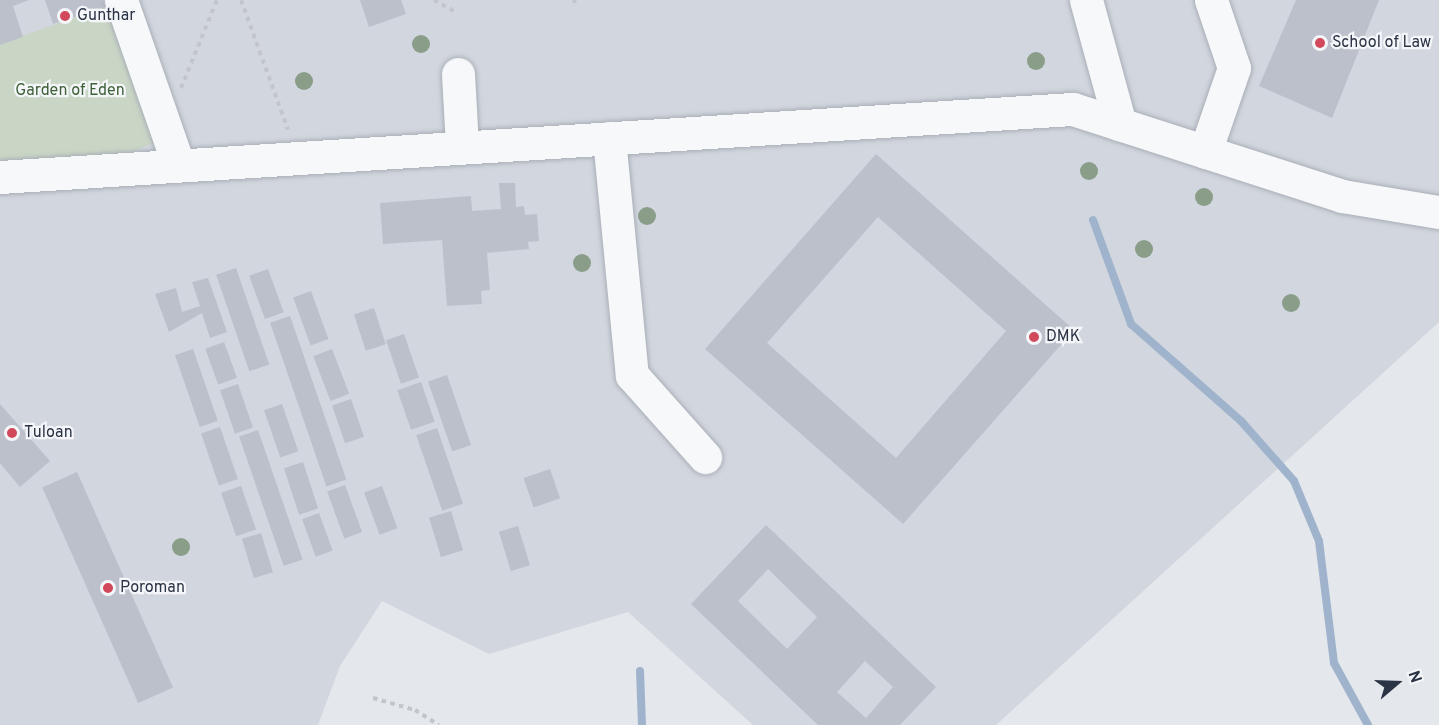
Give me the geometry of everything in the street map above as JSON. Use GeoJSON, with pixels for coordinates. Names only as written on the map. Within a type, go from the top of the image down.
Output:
{"type":"FeatureCollection","features":[{"type":"Feature","properties":{"kind":"lane"},"geometry":{"type":"LineString","coordinates":[[121,0],[178,164]]}},
{"type":"Feature","properties":{"kind":"lane"},"geometry":{"type":"LineString","coordinates":[[1086,0],[1120,124]]}},
{"type":"Feature","properties":{"kind":"lane"},"geometry":{"type":"LineString","coordinates":[[1205,152],[1234,68],[1211,0]]}},
{"type":"Feature","properties":{"kind":"lane"},"geometry":{"type":"LineString","coordinates":[[458,74],[462,145]]}},
{"type":"Feature","properties":{"kind":"lane"},"geometry":{"type":"LineString","coordinates":[[0,177],[462,145],[1073,109],[1342,196],[1439,212]]}},
{"type":"Feature","properties":{"kind":"lane"},"geometry":{"type":"LineString","coordinates":[[609,138],[632,375],[705,457]]}},
{"type":"Feature","properties":{"kind":"path"},"geometry":{"type":"LineString","coordinates":[[165,127],[217,0]]}},
{"type":"Feature","properties":{"kind":"path"},"geometry":{"type":"LineString","coordinates":[[241,0],[298,156]]}},
{"type":"Feature","properties":{"kind":"path"},"geometry":{"type":"LineString","coordinates":[[434,0],[454,11]]}},
{"type":"Feature","properties":{"kind":"path"},"geometry":{"type":"LineString","coordinates":[[373,698],[415,710],[439,725]]}},
{"type":"Feature","properties":{"kind":"shaded area"},"geometry":{"type":"Polygon","coordinates":[[[0,0],[1439,0],[1439,322],[996,725],[753,725],[628,612],[489,654],[382,601],[340,666],[318,725],[0,725],[0,0]]]}},
{"type":"Feature","properties":{"kind":"green space","name":"Garden of Eden"},"geometry":{"type":"Polygon","coordinates":[[[105,7],[117,15],[158,141],[122,156],[0,162],[0,44],[105,7]]]}},
{"type":"Feature","properties":{"kind":"building","name":"Gunthar"},"geometry":{"type":"Polygon","coordinates":[[[0,0],[29,0],[13,6],[23,37],[0,45],[0,0]]]}},
{"type":"Feature","properties":{"kind":"building","name":"Gunthar"},"geometry":{"type":"Polygon","coordinates":[[[45,0],[103,0],[105,7],[53,24],[45,0]]]}},
{"type":"Feature","properties":{"kind":"building"},"geometry":{"type":"Polygon","coordinates":[[[360,0],[401,0],[406,14],[369,27],[360,0]]]}},
{"type":"Feature","properties":{"kind":"building","name":"School of Law"},"geometry":{"type":"Polygon","coordinates":[[[1296,0],[1379,0],[1332,118],[1259,86],[1296,0]]]}},
{"type":"Feature","properties":{"kind":"building","name":"DMK"},"geometry":{"type":"Polygon","coordinates":[[[876,154],[1074,330],[903,524],[705,349],[876,154]],[[878,217],[767,343],[896,458],[1006,331],[878,217]]]}},
{"type":"Feature","properties":{"kind":"building"},"geometry":{"type":"Polygon","coordinates":[[[499,183],[515,183],[516,207],[524,206],[525,215],[537,214],[539,241],[528,242],[529,249],[487,253],[490,290],[481,291],[482,304],[447,306],[442,240],[383,244],[380,203],[471,196],[472,211],[501,209],[499,183]]]}},
{"type":"Feature","properties":{"kind":"building"},"geometry":{"type":"Polygon","coordinates":[[[236,268],[269,364],[249,371],[216,275],[236,268]]]}},
{"type":"Feature","properties":{"kind":"building"},"geometry":{"type":"Polygon","coordinates":[[[268,269],[284,312],[265,319],[249,276],[268,269]]]}},
{"type":"Feature","properties":{"kind":"building"},"geometry":{"type":"Polygon","coordinates":[[[208,278],[227,332],[210,338],[202,313],[169,332],[155,294],[176,288],[182,312],[200,306],[192,282],[208,278]]]}},
{"type":"Feature","properties":{"kind":"building"},"geometry":{"type":"Polygon","coordinates":[[[311,291],[328,339],[311,345],[293,297],[311,291]]]}},
{"type":"Feature","properties":{"kind":"building"},"geometry":{"type":"Polygon","coordinates":[[[374,308],[386,344],[366,351],[354,314],[374,308]]]}},
{"type":"Feature","properties":{"kind":"building"},"geometry":{"type":"Polygon","coordinates":[[[290,316],[346,480],[326,486],[270,323],[290,316]]]}},
{"type":"Feature","properties":{"kind":"building"},"geometry":{"type":"Polygon","coordinates":[[[404,334],[419,377],[401,384],[386,340],[404,334]]]}},
{"type":"Feature","properties":{"kind":"building"},"geometry":{"type":"Polygon","coordinates":[[[224,342],[237,378],[218,385],[205,349],[224,342]]]}},
{"type":"Feature","properties":{"kind":"building"},"geometry":{"type":"Polygon","coordinates":[[[193,349],[218,421],[200,427],[175,355],[193,349]]]}},
{"type":"Feature","properties":{"kind":"building"},"geometry":{"type":"Polygon","coordinates":[[[332,349],[349,394],[331,401],[313,356],[332,349]]]}},
{"type":"Feature","properties":{"kind":"building"},"geometry":{"type":"Polygon","coordinates":[[[447,375],[471,445],[452,451],[428,382],[447,375]]]}},
{"type":"Feature","properties":{"kind":"building"},"geometry":{"type":"Polygon","coordinates":[[[421,382],[435,422],[411,430],[397,390],[421,382]]]}},
{"type":"Feature","properties":{"kind":"building"},"geometry":{"type":"Polygon","coordinates":[[[238,384],[253,427],[235,434],[220,390],[238,384]]]}},
{"type":"Feature","properties":{"kind":"building"},"geometry":{"type":"Polygon","coordinates":[[[351,399],[364,437],[345,443],[332,406],[351,399]]]}},
{"type":"Feature","properties":{"kind":"building","name":"Tuloan"},"geometry":{"type":"Polygon","coordinates":[[[0,404],[50,461],[20,487],[0,463],[0,404]]]}},
{"type":"Feature","properties":{"kind":"building"},"geometry":{"type":"Polygon","coordinates":[[[282,404],[298,451],[280,457],[264,410],[282,404]]]}},
{"type":"Feature","properties":{"kind":"building"},"geometry":{"type":"Polygon","coordinates":[[[220,427],[238,479],[219,486],[201,434],[220,427]]]}},
{"type":"Feature","properties":{"kind":"building"},"geometry":{"type":"Polygon","coordinates":[[[437,428],[463,504],[442,511],[416,435],[437,428]]]}},
{"type":"Feature","properties":{"kind":"building"},"geometry":{"type":"Polygon","coordinates":[[[258,430],[303,560],[284,566],[239,437],[258,430]]]}},
{"type":"Feature","properties":{"kind":"building"},"geometry":{"type":"Polygon","coordinates":[[[303,462],[318,509],[299,515],[284,468],[303,462]]]}},
{"type":"Feature","properties":{"kind":"building"},"geometry":{"type":"Polygon","coordinates":[[[550,469],[560,498],[534,507],[524,478],[550,469]]]}},
{"type":"Feature","properties":{"kind":"building","name":"Poroman"},"geometry":{"type":"Polygon","coordinates":[[[77,472],[173,688],[138,703],[42,487],[77,472]]]}},
{"type":"Feature","properties":{"kind":"building"},"geometry":{"type":"Polygon","coordinates":[[[345,485],[362,532],[344,538],[327,491],[345,485]]]}},
{"type":"Feature","properties":{"kind":"building"},"geometry":{"type":"Polygon","coordinates":[[[241,486],[256,529],[236,536],[221,493],[241,486]]]}},
{"type":"Feature","properties":{"kind":"building"},"geometry":{"type":"Polygon","coordinates":[[[382,486],[397,528],[380,535],[364,492],[382,486]]]}},
{"type":"Feature","properties":{"kind":"building"},"geometry":{"type":"Polygon","coordinates":[[[451,511],[463,550],[441,557],[429,518],[451,511]]]}},
{"type":"Feature","properties":{"kind":"building"},"geometry":{"type":"Polygon","coordinates":[[[319,513],[333,551],[316,557],[302,519],[319,513]]]}},
{"type":"Feature","properties":{"kind":"building"},"geometry":{"type":"Polygon","coordinates":[[[766,525],[936,687],[900,725],[818,725],[691,604],[766,525]],[[768,569],[738,601],[787,649],[817,617],[768,569]],[[865,661],[837,692],[866,718],[893,687],[865,661]]]}},
{"type":"Feature","properties":{"kind":"building"},"geometry":{"type":"Polygon","coordinates":[[[518,526],[530,565],[511,571],[499,532],[518,526]]]}},
{"type":"Feature","properties":{"kind":"building"},"geometry":{"type":"Polygon","coordinates":[[[261,533],[273,572],[254,578],[242,539],[261,533]]]}},
{"type":"Feature","properties":{"kind":"waterway"},"geometry":{"type":"LineString","coordinates":[[1093,220],[1131,324],[1241,421],[1294,481],[1319,541],[1334,663],[1368,725]]}},
{"type":"Feature","properties":{"kind":"waterway"},"geometry":{"type":"LineString","coordinates":[[640,671],[642,725]]}},
{"type":"Feature","properties":{"kind":"place","name":"Gunthar"},"geometry":{"type":"Point","coordinates":[65,16]}},
{"type":"Feature","properties":{"kind":"place","name":"School of Law"},"geometry":{"type":"Point","coordinates":[1320,43]}},
{"type":"Feature","properties":{"kind":"place","name":"DMK"},"geometry":{"type":"Point","coordinates":[1034,337]}},
{"type":"Feature","properties":{"kind":"place","name":"Tuloan"},"geometry":{"type":"Point","coordinates":[12,433]}},
{"type":"Feature","properties":{"kind":"place","name":"Poroman"},"geometry":{"type":"Point","coordinates":[108,588]}}]}
